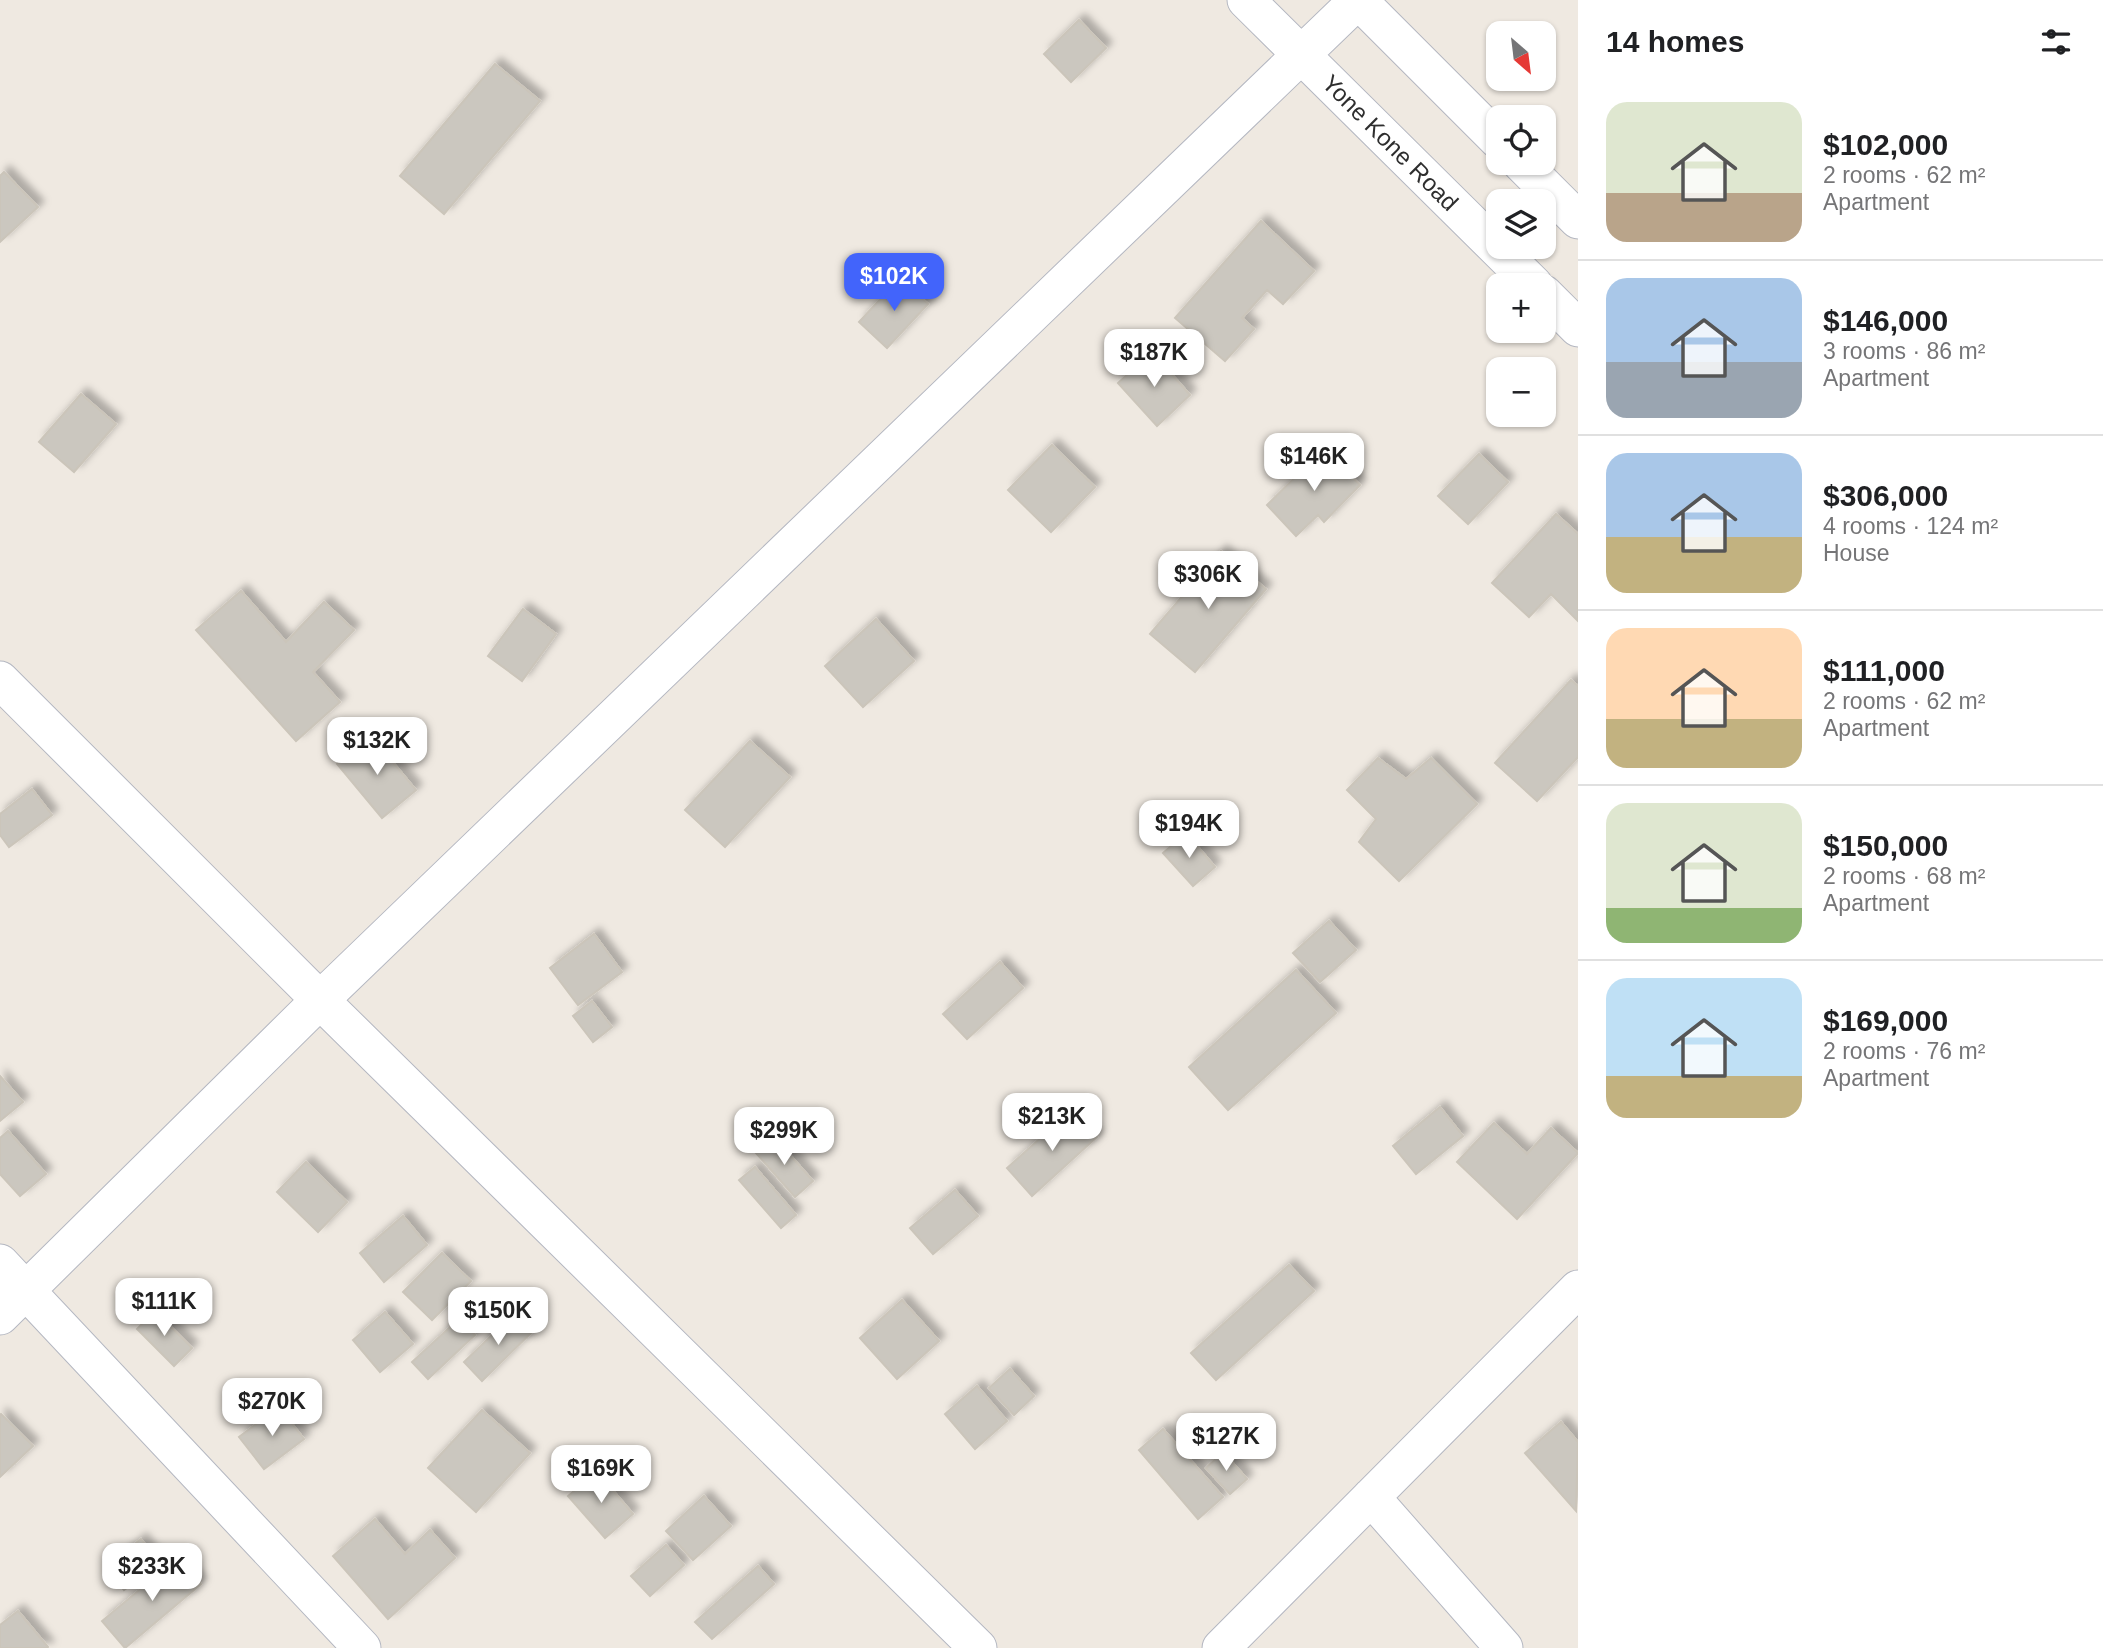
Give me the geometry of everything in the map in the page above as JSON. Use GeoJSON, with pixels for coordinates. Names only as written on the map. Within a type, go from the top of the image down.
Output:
{"type":"FeatureCollection","features":[{"type":"Feature","properties":{"kind":"street","name":"Yone Kone Road"},"geometry":{"type":"LineString","coordinates":[[1246,0],[1522,273]]}},
{"type":"Feature","properties":{"kind":"street"},"geometry":{"type":"LineString","coordinates":[[0,1316],[320,1000],[1358,0],[1486,128]]}},
{"type":"Feature","properties":{"kind":"street"},"geometry":{"type":"LineString","coordinates":[[1533,175],[1578,220]]}},
{"type":"Feature","properties":{"kind":"street"},"geometry":{"type":"LineString","coordinates":[[1556,306],[1578,328]]}},
{"type":"Feature","properties":{"kind":"street"},"geometry":{"type":"LineString","coordinates":[[0,680],[320,1000],[978,1648]]}},
{"type":"Feature","properties":{"kind":"street"},"geometry":{"type":"LineString","coordinates":[[0,1263],[362,1648]]}},
{"type":"Feature","properties":{"kind":"street"},"geometry":{"type":"LineString","coordinates":[[1221,1648],[1578,1289]]}},
{"type":"Feature","properties":{"kind":"street"},"geometry":{"type":"LineString","coordinates":[[1371,1497],[1504,1648]]}},
{"type":"Feature","properties":{"kind":"building"},"geometry":{"type":"Polygon","coordinates":[[[1079,20],[1106,48],[1071,82],[1044,54],[1079,20]]]}},
{"type":"Feature","properties":{"kind":"building"},"geometry":{"type":"Polygon","coordinates":[[[495,64],[540,101],[444,214],[400,176],[495,64]]]}},
{"type":"Feature","properties":{"kind":"building"},"geometry":{"type":"Polygon","coordinates":[[[4,172],[38,207],[0,242],[0,176],[4,172]]]}},
{"type":"Feature","properties":{"kind":"building"},"geometry":{"type":"Polygon","coordinates":[[[1261,221],[1314,271],[1283,304],[1267,290],[1242,318],[1254,329],[1225,361],[1175,318],[1261,221]]]}},
{"type":"Feature","properties":{"kind":"building"},"geometry":{"type":"Polygon","coordinates":[[[900,278],[928,304],[887,348],[859,322],[900,278]]]}},
{"type":"Feature","properties":{"kind":"building"},"geometry":{"type":"Polygon","coordinates":[[[1152,352],[1190,395],[1157,426],[1118,383],[1152,352]]]}},
{"type":"Feature","properties":{"kind":"building"},"geometry":{"type":"Polygon","coordinates":[[[81,394],[116,424],[74,472],[39,442],[81,394]]]}},
{"type":"Feature","properties":{"kind":"building"},"geometry":{"type":"Polygon","coordinates":[[[1052,445],[1095,487],[1051,532],[1008,490],[1052,445]]]}},
{"type":"Feature","properties":{"kind":"building"},"geometry":{"type":"Polygon","coordinates":[[[1324,449],[1360,485],[1324,522],[1318,515],[1296,536],[1267,505],[1324,449]]]}},
{"type":"Feature","properties":{"kind":"building"},"geometry":{"type":"Polygon","coordinates":[[[1479,454],[1508,482],[1468,524],[1438,496],[1479,454]]]}},
{"type":"Feature","properties":{"kind":"building"},"geometry":{"type":"Polygon","coordinates":[[[1556,514],[1578,534],[1578,621],[1551,594],[1529,617],[1492,583],[1556,514]]]}},
{"type":"Feature","properties":{"kind":"building"},"geometry":{"type":"Polygon","coordinates":[[[1221,551],[1266,589],[1195,672],[1150,634],[1221,551]]]}},
{"type":"Feature","properties":{"kind":"building"},"geometry":{"type":"Polygon","coordinates":[[[241,591],[286,642],[324,602],[354,630],[313,672],[340,702],[296,741],[196,630],[241,591]]]}},
{"type":"Feature","properties":{"kind":"building"},"geometry":{"type":"Polygon","coordinates":[[[523,609],[556,634],[522,681],[488,656],[523,609]]]}},
{"type":"Feature","properties":{"kind":"building"},"geometry":{"type":"Polygon","coordinates":[[[876,619],[914,661],[863,707],[825,666],[876,619]]]}},
{"type":"Feature","properties":{"kind":"building"},"geometry":{"type":"Polygon","coordinates":[[[1571,680],[1578,686],[1578,757],[1537,801],[1495,763],[1571,680]]]}},
{"type":"Feature","properties":{"kind":"building"},"geometry":{"type":"Polygon","coordinates":[[[371,736],[416,790],[382,818],[337,764],[371,736]]]}},
{"type":"Feature","properties":{"kind":"building"},"geometry":{"type":"Polygon","coordinates":[[[750,741],[790,777],[725,847],[685,810],[750,741]]]}},
{"type":"Feature","properties":{"kind":"building"},"geometry":{"type":"Polygon","coordinates":[[[1378,758],[1406,779],[1431,758],[1477,804],[1399,881],[1359,842],[1376,819],[1347,790],[1378,758]]]}},
{"type":"Feature","properties":{"kind":"building"},"geometry":{"type":"Polygon","coordinates":[[[32,789],[52,815],[9,847],[0,835],[0,814],[32,789]]]}},
{"type":"Feature","properties":{"kind":"building"},"geometry":{"type":"Polygon","coordinates":[[[1186,833],[1215,867],[1193,886],[1163,853],[1186,833]]]}},
{"type":"Feature","properties":{"kind":"building"},"geometry":{"type":"Polygon","coordinates":[[[1329,921],[1356,950],[1320,982],[1293,953],[1329,921]]]}},
{"type":"Feature","properties":{"kind":"building"},"geometry":{"type":"Polygon","coordinates":[[[594,934],[622,972],[578,1005],[550,968],[594,934]]]}},
{"type":"Feature","properties":{"kind":"building"},"geometry":{"type":"Polygon","coordinates":[[[1000,962],[1023,988],[967,1039],[943,1014],[1000,962]]]}},
{"type":"Feature","properties":{"kind":"building"},"geometry":{"type":"Polygon","coordinates":[[[1296,970],[1336,1013],[1228,1110],[1189,1067],[1296,970]]]}},
{"type":"Feature","properties":{"kind":"building"},"geometry":{"type":"Polygon","coordinates":[[[592,1001],[612,1027],[593,1042],[573,1016],[592,1001]]]}},
{"type":"Feature","properties":{"kind":"building"},"geometry":{"type":"Polygon","coordinates":[[[0,1076],[23,1102],[0,1121],[0,1076]]]}},
{"type":"Feature","properties":{"kind":"building"},"geometry":{"type":"Polygon","coordinates":[[[1440,1107],[1463,1136],[1416,1174],[1393,1146],[1440,1107]]]}},
{"type":"Feature","properties":{"kind":"building"},"geometry":{"type":"Polygon","coordinates":[[[1072,1110],[1097,1137],[1032,1196],[1007,1168],[1072,1110]]]}},
{"type":"Feature","properties":{"kind":"building"},"geometry":{"type":"Polygon","coordinates":[[[1494,1123],[1527,1154],[1551,1128],[1578,1153],[1517,1219],[1457,1162],[1494,1123]]]}},
{"type":"Feature","properties":{"kind":"building"},"geometry":{"type":"Polygon","coordinates":[[[8,1131],[46,1174],[20,1196],[0,1174],[0,1138],[8,1131]]]}},
{"type":"Feature","properties":{"kind":"building"},"geometry":{"type":"Polygon","coordinates":[[[774,1137],[813,1181],[795,1197],[756,1153],[774,1137]]]}},
{"type":"Feature","properties":{"kind":"building"},"geometry":{"type":"Polygon","coordinates":[[[306,1162],[347,1202],[318,1232],[277,1192],[306,1162]]]}},
{"type":"Feature","properties":{"kind":"building"},"geometry":{"type":"Polygon","coordinates":[[[755,1167],[796,1215],[781,1228],[739,1180],[755,1167]]]}},
{"type":"Feature","properties":{"kind":"building"},"geometry":{"type":"Polygon","coordinates":[[[955,1190],[978,1216],[933,1254],[910,1228],[955,1190]]]}},
{"type":"Feature","properties":{"kind":"building"},"geometry":{"type":"Polygon","coordinates":[[[403,1216],[427,1245],[384,1282],[360,1253],[403,1216]]]}},
{"type":"Feature","properties":{"kind":"building"},"geometry":{"type":"Polygon","coordinates":[[[442,1253],[471,1281],[432,1320],[403,1292],[442,1253]]]}},
{"type":"Feature","properties":{"kind":"building"},"geometry":{"type":"Polygon","coordinates":[[[1289,1265],[1314,1291],[1216,1380],[1191,1353],[1289,1265]]]}},
{"type":"Feature","properties":{"kind":"building"},"geometry":{"type":"Polygon","coordinates":[[[902,1300],[939,1341],[897,1379],[860,1338],[902,1300]]]}},
{"type":"Feature","properties":{"kind":"building"},"geometry":{"type":"Polygon","coordinates":[[[155,1311],[192,1348],[174,1366],[137,1329],[155,1311]]]}},
{"type":"Feature","properties":{"kind":"building"},"geometry":{"type":"Polygon","coordinates":[[[385,1312],[413,1344],[380,1372],[353,1340],[385,1312]]]}},
{"type":"Feature","properties":{"kind":"building"},"geometry":{"type":"Polygon","coordinates":[[[515,1313],[533,1331],[482,1381],[464,1362],[515,1313]]]}},
{"type":"Feature","properties":{"kind":"building"},"geometry":{"type":"Polygon","coordinates":[[[460,1318],[475,1335],[428,1379],[412,1362],[460,1318]]]}},
{"type":"Feature","properties":{"kind":"building"},"geometry":{"type":"Polygon","coordinates":[[[1010,1369],[1034,1396],[1014,1415],[989,1388],[1010,1369]]]}},
{"type":"Feature","properties":{"kind":"building"},"geometry":{"type":"Polygon","coordinates":[[[977,1386],[1007,1421],[975,1449],[945,1414],[977,1386]]]}},
{"type":"Feature","properties":{"kind":"building"},"geometry":{"type":"Polygon","coordinates":[[[279,1407],[304,1439],[264,1469],[239,1437],[279,1407]]]}},
{"type":"Feature","properties":{"kind":"building"},"geometry":{"type":"Polygon","coordinates":[[[482,1410],[530,1453],[476,1512],[428,1468],[482,1410]]]}},
{"type":"Feature","properties":{"kind":"building"},"geometry":{"type":"Polygon","coordinates":[[[0,1415],[33,1446],[0,1477],[0,1415]]]}},
{"type":"Feature","properties":{"kind":"building"},"geometry":{"type":"Polygon","coordinates":[[[1561,1422],[1578,1442],[1576,1511],[1525,1453],[1561,1422]]]}},
{"type":"Feature","properties":{"kind":"building"},"geometry":{"type":"Polygon","coordinates":[[[1163,1429],[1223,1497],[1198,1519],[1139,1450],[1163,1429]]]}},
{"type":"Feature","properties":{"kind":"building"},"geometry":{"type":"Polygon","coordinates":[[[1223,1452],[1247,1479],[1230,1494],[1206,1468],[1223,1452]]]}},
{"type":"Feature","properties":{"kind":"building"},"geometry":{"type":"Polygon","coordinates":[[[597,1472],[633,1514],[605,1538],[568,1496],[597,1472]]]}},
{"type":"Feature","properties":{"kind":"building"},"geometry":{"type":"Polygon","coordinates":[[[704,1496],[731,1526],[693,1560],[666,1531],[704,1496]]]}},
{"type":"Feature","properties":{"kind":"building"},"geometry":{"type":"Polygon","coordinates":[[[375,1519],[405,1554],[430,1530],[455,1558],[388,1619],[333,1556],[375,1519]]]}},
{"type":"Feature","properties":{"kind":"building"},"geometry":{"type":"Polygon","coordinates":[[[141,1539],[160,1563],[124,1590],[106,1567],[141,1539]]]}},
{"type":"Feature","properties":{"kind":"building"},"geometry":{"type":"Polygon","coordinates":[[[666,1545],[684,1565],[650,1596],[631,1576],[666,1545]]]}},
{"type":"Feature","properties":{"kind":"building"},"geometry":{"type":"Polygon","coordinates":[[[179,1557],[201,1584],[125,1648],[102,1621],[179,1557]]]}},
{"type":"Feature","properties":{"kind":"building"},"geometry":{"type":"Polygon","coordinates":[[[758,1566],[774,1584],[712,1639],[695,1622],[758,1566]]]}},
{"type":"Feature","properties":{"kind":"building"},"geometry":{"type":"Polygon","coordinates":[[[18,1611],[47,1648],[0,1648],[0,1625],[18,1611]]]}}]}
